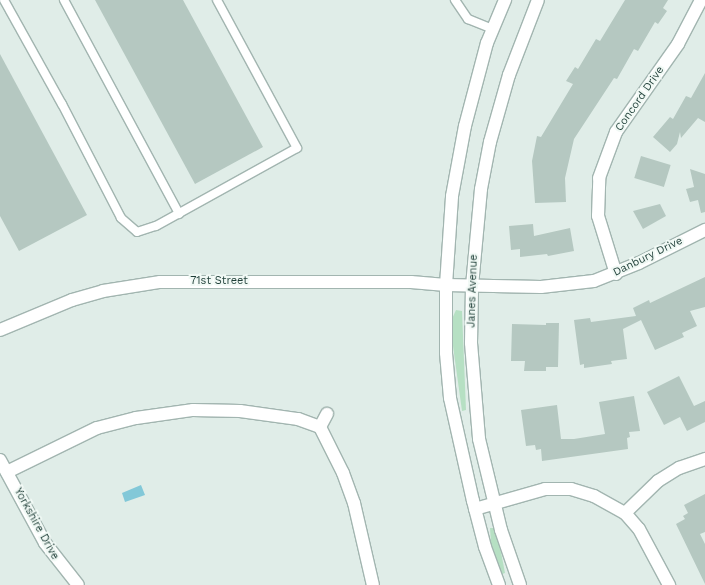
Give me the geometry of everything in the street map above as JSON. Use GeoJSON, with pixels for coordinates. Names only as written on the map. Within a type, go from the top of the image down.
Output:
{"type":"FeatureCollection","features":[{"type":"Feature","properties":{"kind":"street"},"geometry":{"type":"LineString","coordinates":[[499,585],[475,509],[460,452],[450,398],[446,353],[446,285],[452,196],[471,95],[505,0]]}},
{"type":"Feature","properties":{"kind":"street","name":"Janes Avenue"},"geometry":{"type":"LineString","coordinates":[[520,585],[501,530],[479,440],[474,401],[471,343],[472,286],[481,189],[490,142],[509,75],[538,0]]}},
{"type":"Feature","properties":{"kind":"street","name":"Concord Drive"},"geometry":{"type":"LineString","coordinates":[[616,274],[598,216],[599,178],[616,132],[678,44],[701,0],[705,2]]}},
{"type":"Feature","properties":{"kind":"street","name":"Danbury Drive"},"geometry":{"type":"LineString","coordinates":[[446,285],[570,285],[616,274],[705,230]]}},
{"type":"Feature","properties":{"kind":"street","name":"71st Street"},"geometry":{"type":"LineString","coordinates":[[0,330],[72,300],[103,291],[160,282],[411,282],[446,285]]}},
{"type":"Feature","properties":{"kind":"street"},"geometry":{"type":"LineString","coordinates":[[7,472],[97,428],[159,414],[190,410],[240,411],[287,417],[320,427],[354,503],[373,585]]}},
{"type":"Feature","properties":{"kind":"street"},"geometry":{"type":"LineString","coordinates":[[320,427],[327,414]]}},
{"type":"Feature","properties":{"kind":"street"},"geometry":{"type":"LineString","coordinates":[[625,512],[658,481],[679,468],[705,459]]}},
{"type":"Feature","properties":{"kind":"street","name":"Yorkshire Drive"},"geometry":{"type":"LineString","coordinates":[[0,460],[45,543],[78,585]]}},
{"type":"Feature","properties":{"kind":"street"},"geometry":{"type":"LineString","coordinates":[[475,509],[545,489],[571,490],[594,496],[625,512],[639,529],[669,585]]}},
{"type":"Feature","properties":{"kind":"lane"},"geometry":{"type":"LineString","coordinates":[[4,0],[62,104],[121,218],[138,232],[156,226],[179,214],[297,148],[217,0]]}},
{"type":"Feature","properties":{"kind":"lane"},"geometry":{"type":"LineString","coordinates":[[64,0],[179,214]]}},
{"type":"Feature","properties":{"kind":"lane"},"geometry":{"type":"LineString","coordinates":[[455,0],[468,19],[493,30]]}},
{"type":"Feature","properties":{"kind":"green space"},"geometry":{"type":"Polygon","coordinates":[[[456,310],[462,311],[466,410],[462,411],[452,339],[451,321],[456,310]]]}},
{"type":"Feature","properties":{"kind":"green space"},"geometry":{"type":"Polygon","coordinates":[[[490,528],[494,528],[501,552],[505,573],[502,574],[491,543],[490,528]]]}},
{"type":"Feature","properties":{"kind":"water"},"geometry":{"type":"Polygon","coordinates":[[[141,485],[145,495],[125,502],[122,493],[141,485]]]}},
{"type":"Feature","properties":{"kind":"building"},"geometry":{"type":"Polygon","coordinates":[[[95,0],[183,0],[263,147],[195,184],[95,0]]]}},
{"type":"Feature","properties":{"kind":"building"},"geometry":{"type":"Polygon","coordinates":[[[625,0],[668,0],[663,8],[667,11],[658,24],[655,22],[638,51],[634,49],[617,79],[614,78],[574,139],[565,178],[566,202],[535,203],[532,161],[537,136],[541,137],[573,84],[566,81],[575,67],[578,69],[596,39],[600,41],[625,0]]]}},
{"type":"Feature","properties":{"kind":"building"},"geometry":{"type":"Polygon","coordinates":[[[0,54],[87,215],[19,251],[0,216],[0,54]]]}},
{"type":"Feature","properties":{"kind":"building"},"geometry":{"type":"Polygon","coordinates":[[[705,73],[705,122],[698,118],[681,138],[680,132],[677,144],[670,152],[653,137],[670,117],[673,119],[686,96],[691,98],[705,73]]]}},
{"type":"Feature","properties":{"kind":"building"},"geometry":{"type":"Polygon","coordinates":[[[641,156],[671,165],[664,187],[634,178],[641,156]]]}},
{"type":"Feature","properties":{"kind":"building"},"geometry":{"type":"Polygon","coordinates":[[[690,169],[705,174],[705,212],[701,213],[698,200],[690,202],[686,189],[694,187],[690,169]]]}},
{"type":"Feature","properties":{"kind":"building"},"geometry":{"type":"Polygon","coordinates":[[[660,204],[666,216],[643,229],[633,211],[660,204]]]}},
{"type":"Feature","properties":{"kind":"building"},"geometry":{"type":"Polygon","coordinates":[[[533,224],[534,236],[570,228],[574,251],[548,256],[547,254],[520,257],[520,249],[511,250],[509,226],[533,224]]]}},
{"type":"Feature","properties":{"kind":"building"},"geometry":{"type":"Polygon","coordinates":[[[705,277],[705,307],[690,311],[697,326],[682,333],[684,337],[655,350],[641,320],[623,329],[627,359],[611,361],[612,364],[584,368],[584,364],[580,365],[574,320],[590,318],[591,322],[636,316],[633,308],[649,300],[650,303],[705,277]]]}},
{"type":"Feature","properties":{"kind":"building"},"geometry":{"type":"Polygon","coordinates":[[[546,323],[559,323],[558,367],[546,367],[546,371],[524,371],[525,361],[511,361],[512,324],[546,325],[546,323]]]}},
{"type":"Feature","properties":{"kind":"building"},"geometry":{"type":"Polygon","coordinates":[[[679,376],[694,406],[705,401],[705,422],[687,431],[680,417],[664,425],[647,392],[679,376]]]}},
{"type":"Feature","properties":{"kind":"building"},"geometry":{"type":"Polygon","coordinates":[[[634,396],[640,431],[629,432],[630,437],[627,438],[628,449],[542,461],[541,449],[536,450],[535,445],[526,446],[521,410],[557,405],[561,439],[574,439],[605,434],[599,402],[634,396]]]}},
{"type":"Feature","properties":{"kind":"building"},"geometry":{"type":"Polygon","coordinates":[[[705,494],[705,532],[700,534],[705,544],[705,584],[676,524],[685,519],[683,516],[688,513],[684,505],[705,494]]]}}]}
